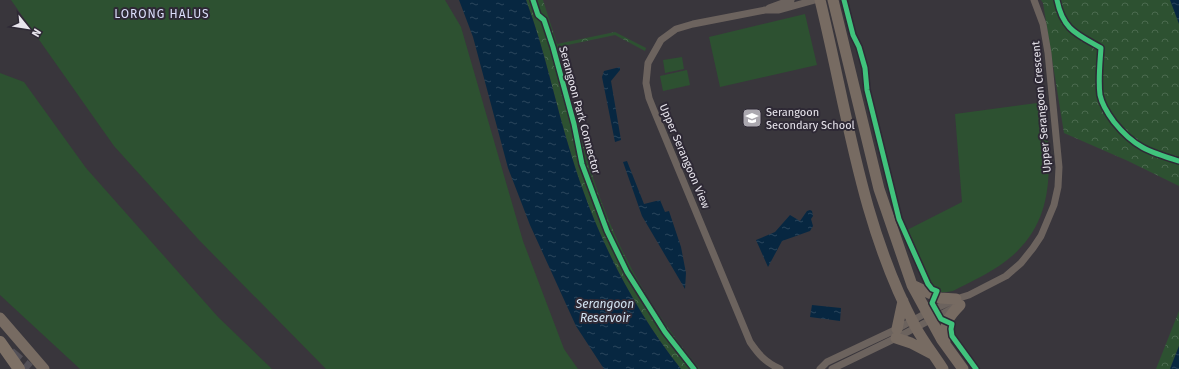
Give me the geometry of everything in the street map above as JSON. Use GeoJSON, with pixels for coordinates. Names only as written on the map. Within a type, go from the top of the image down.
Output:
{"type":"FeatureCollection","features":[{"type":"Feature","properties":{"kind":"highway"},"geometry":{"type":"LineString","coordinates":[[0,342],[19,369]]}},
{"type":"Feature","properties":{"kind":"main road"},"geometry":{"type":"LineString","coordinates":[[820,0],[863,191],[887,265],[914,324],[943,369]]}},
{"type":"Feature","properties":{"kind":"main road"},"geometry":{"type":"LineString","coordinates":[[833,0],[879,189],[912,285],[946,344],[963,369]]}},
{"type":"Feature","properties":{"kind":"main road"},"geometry":{"type":"LineString","coordinates":[[912,285],[940,298],[958,302],[947,322],[944,333],[946,344]]}},
{"type":"Feature","properties":{"kind":"main road"},"geometry":{"type":"LineString","coordinates":[[903,300],[896,334],[934,355]]}},
{"type":"Feature","properties":{"kind":"main road"},"geometry":{"type":"LineString","coordinates":[[0,318],[44,369]]}},
{"type":"Feature","properties":{"kind":"street","name":"Upper Serangoon View"},"geometry":{"type":"LineString","coordinates":[[765,10],[779,3],[791,0]]}},
{"type":"Feature","properties":{"kind":"street","name":"Upper Serangoon View"},"geometry":{"type":"LineString","coordinates":[[780,369],[768,363],[750,342],[653,108],[646,83],[648,63],[656,48],[662,40],[676,29],[693,24],[765,10],[778,10],[815,0]]}},
{"type":"Feature","properties":{"kind":"street","name":"Upper Serangoon Crescent"},"geometry":{"type":"LineString","coordinates":[[914,324],[1006,276],[1021,263],[1033,248],[1041,236],[1054,205],[1058,187],[1059,167],[1057,140],[1044,34],[1039,11],[1034,0]]}},
{"type":"Feature","properties":{"kind":"street"},"geometry":{"type":"LineString","coordinates":[[832,369],[914,324]]}},
{"type":"Feature","properties":{"kind":"street"},"geometry":{"type":"LineString","coordinates":[[820,369],[827,362],[896,334]]}},
{"type":"Feature","properties":{"kind":"green space"},"geometry":{"type":"Polygon","coordinates":[[[11,0],[445,0],[461,27],[523,241],[564,349],[578,369],[326,369],[199,240],[114,146],[11,0]]]}},
{"type":"Feature","properties":{"kind":"green space"},"geometry":{"type":"Polygon","coordinates":[[[526,0],[543,0],[557,44],[615,32],[646,48],[645,51],[615,35],[558,47],[585,153],[599,196],[621,249],[649,299],[665,323],[700,369],[681,369],[646,320],[616,267],[580,183],[565,135],[539,38],[526,0]]]}},
{"type":"Feature","properties":{"kind":"green space"},"geometry":{"type":"Polygon","coordinates":[[[1041,0],[1179,0],[1179,186],[1128,161],[1064,133],[1043,3],[1041,0]]]}},
{"type":"Feature","properties":{"kind":"green space"},"geometry":{"type":"Polygon","coordinates":[[[805,14],[817,65],[720,87],[709,37],[805,14]]]}},
{"type":"Feature","properties":{"kind":"green space"},"geometry":{"type":"Polygon","coordinates":[[[682,57],[684,69],[665,73],[663,60],[682,57]]]}},
{"type":"Feature","properties":{"kind":"green space"},"geometry":{"type":"Polygon","coordinates":[[[687,70],[690,85],[663,91],[660,76],[687,70]]]}},
{"type":"Feature","properties":{"kind":"green space"},"geometry":{"type":"Polygon","coordinates":[[[0,73],[24,82],[86,168],[218,317],[272,369],[80,369],[0,295],[0,73]]]}},
{"type":"Feature","properties":{"kind":"green space"},"geometry":{"type":"Polygon","coordinates":[[[1045,102],[1049,171],[1047,193],[1042,213],[1033,232],[1019,250],[993,270],[953,291],[944,292],[937,290],[928,283],[924,276],[907,230],[962,202],[955,114],[1045,102]]]}},
{"type":"Feature","properties":{"kind":"green space"},"geometry":{"type":"Polygon","coordinates":[[[1179,311],[1179,346],[1170,369],[1156,369],[1179,311]]]}},
{"type":"Feature","properties":{"kind":"water","name":"Serangoon Reservoir"},"geometry":{"type":"Polygon","coordinates":[[[459,0],[526,0],[539,38],[565,135],[580,183],[591,211],[630,294],[663,345],[681,369],[604,369],[576,326],[530,225],[508,168],[473,37],[459,0]]]}},
{"type":"Feature","properties":{"kind":"water"},"geometry":{"type":"Polygon","coordinates":[[[1170,0],[1179,0],[1179,24],[1170,0]]]}},
{"type":"Feature","properties":{"kind":"water"},"geometry":{"type":"Polygon","coordinates":[[[620,67],[620,70],[611,81],[621,140],[615,142],[602,77],[604,71],[620,67]]]}},
{"type":"Feature","properties":{"kind":"water"},"geometry":{"type":"Polygon","coordinates":[[[627,161],[644,204],[660,200],[665,212],[669,211],[681,247],[686,273],[685,289],[642,216],[623,162],[627,161]]]}},
{"type":"Feature","properties":{"kind":"water"},"geometry":{"type":"Polygon","coordinates":[[[807,211],[812,211],[813,216],[811,219],[813,226],[810,231],[782,241],[768,267],[756,240],[775,232],[790,215],[800,221],[807,211]]]}},
{"type":"Feature","properties":{"kind":"water"},"geometry":{"type":"Polygon","coordinates":[[[812,305],[841,308],[840,321],[810,317],[812,305]]]}},
{"type":"Feature","properties":{"kind":"water"},"geometry":{"type":"Polygon","coordinates":[[[1179,346],[1179,369],[1170,369],[1179,346]]]}},
{"type":"Feature","properties":{"kind":"tunnel"},"geometry":{"type":"LineString","coordinates":[[10,353],[29,369]]}},
{"type":"Feature","properties":{"kind":"cycle path","name":"Serangoon Park Connector"},"geometry":{"type":"LineString","coordinates":[[533,0],[538,15],[544,20],[553,47],[574,124],[582,164],[607,231],[627,272],[665,332],[694,369]]}},
{"type":"Feature","properties":{"kind":"cycle path"},"geometry":{"type":"LineString","coordinates":[[844,0],[853,35],[859,47],[865,68],[867,90],[899,219],[928,284],[932,289],[937,291],[932,303],[941,319],[952,324],[952,336],[976,369]]}},
{"type":"Feature","properties":{"kind":"cycle path"},"geometry":{"type":"LineString","coordinates":[[1057,0],[1067,25],[1078,35],[1101,48],[1099,77],[1100,95],[1102,102],[1114,122],[1128,137],[1143,148],[1179,161]]}},
{"type":"Feature","properties":{"kind":"place","name":"Serangoon Secondary School"},"geometry":{"type":"Point","coordinates":[752,118]}},
{"type":"Feature","properties":{"kind":"district","name":"LORONG HALUS"},"geometry":{"type":"Point","coordinates":[162,14]}}]}
